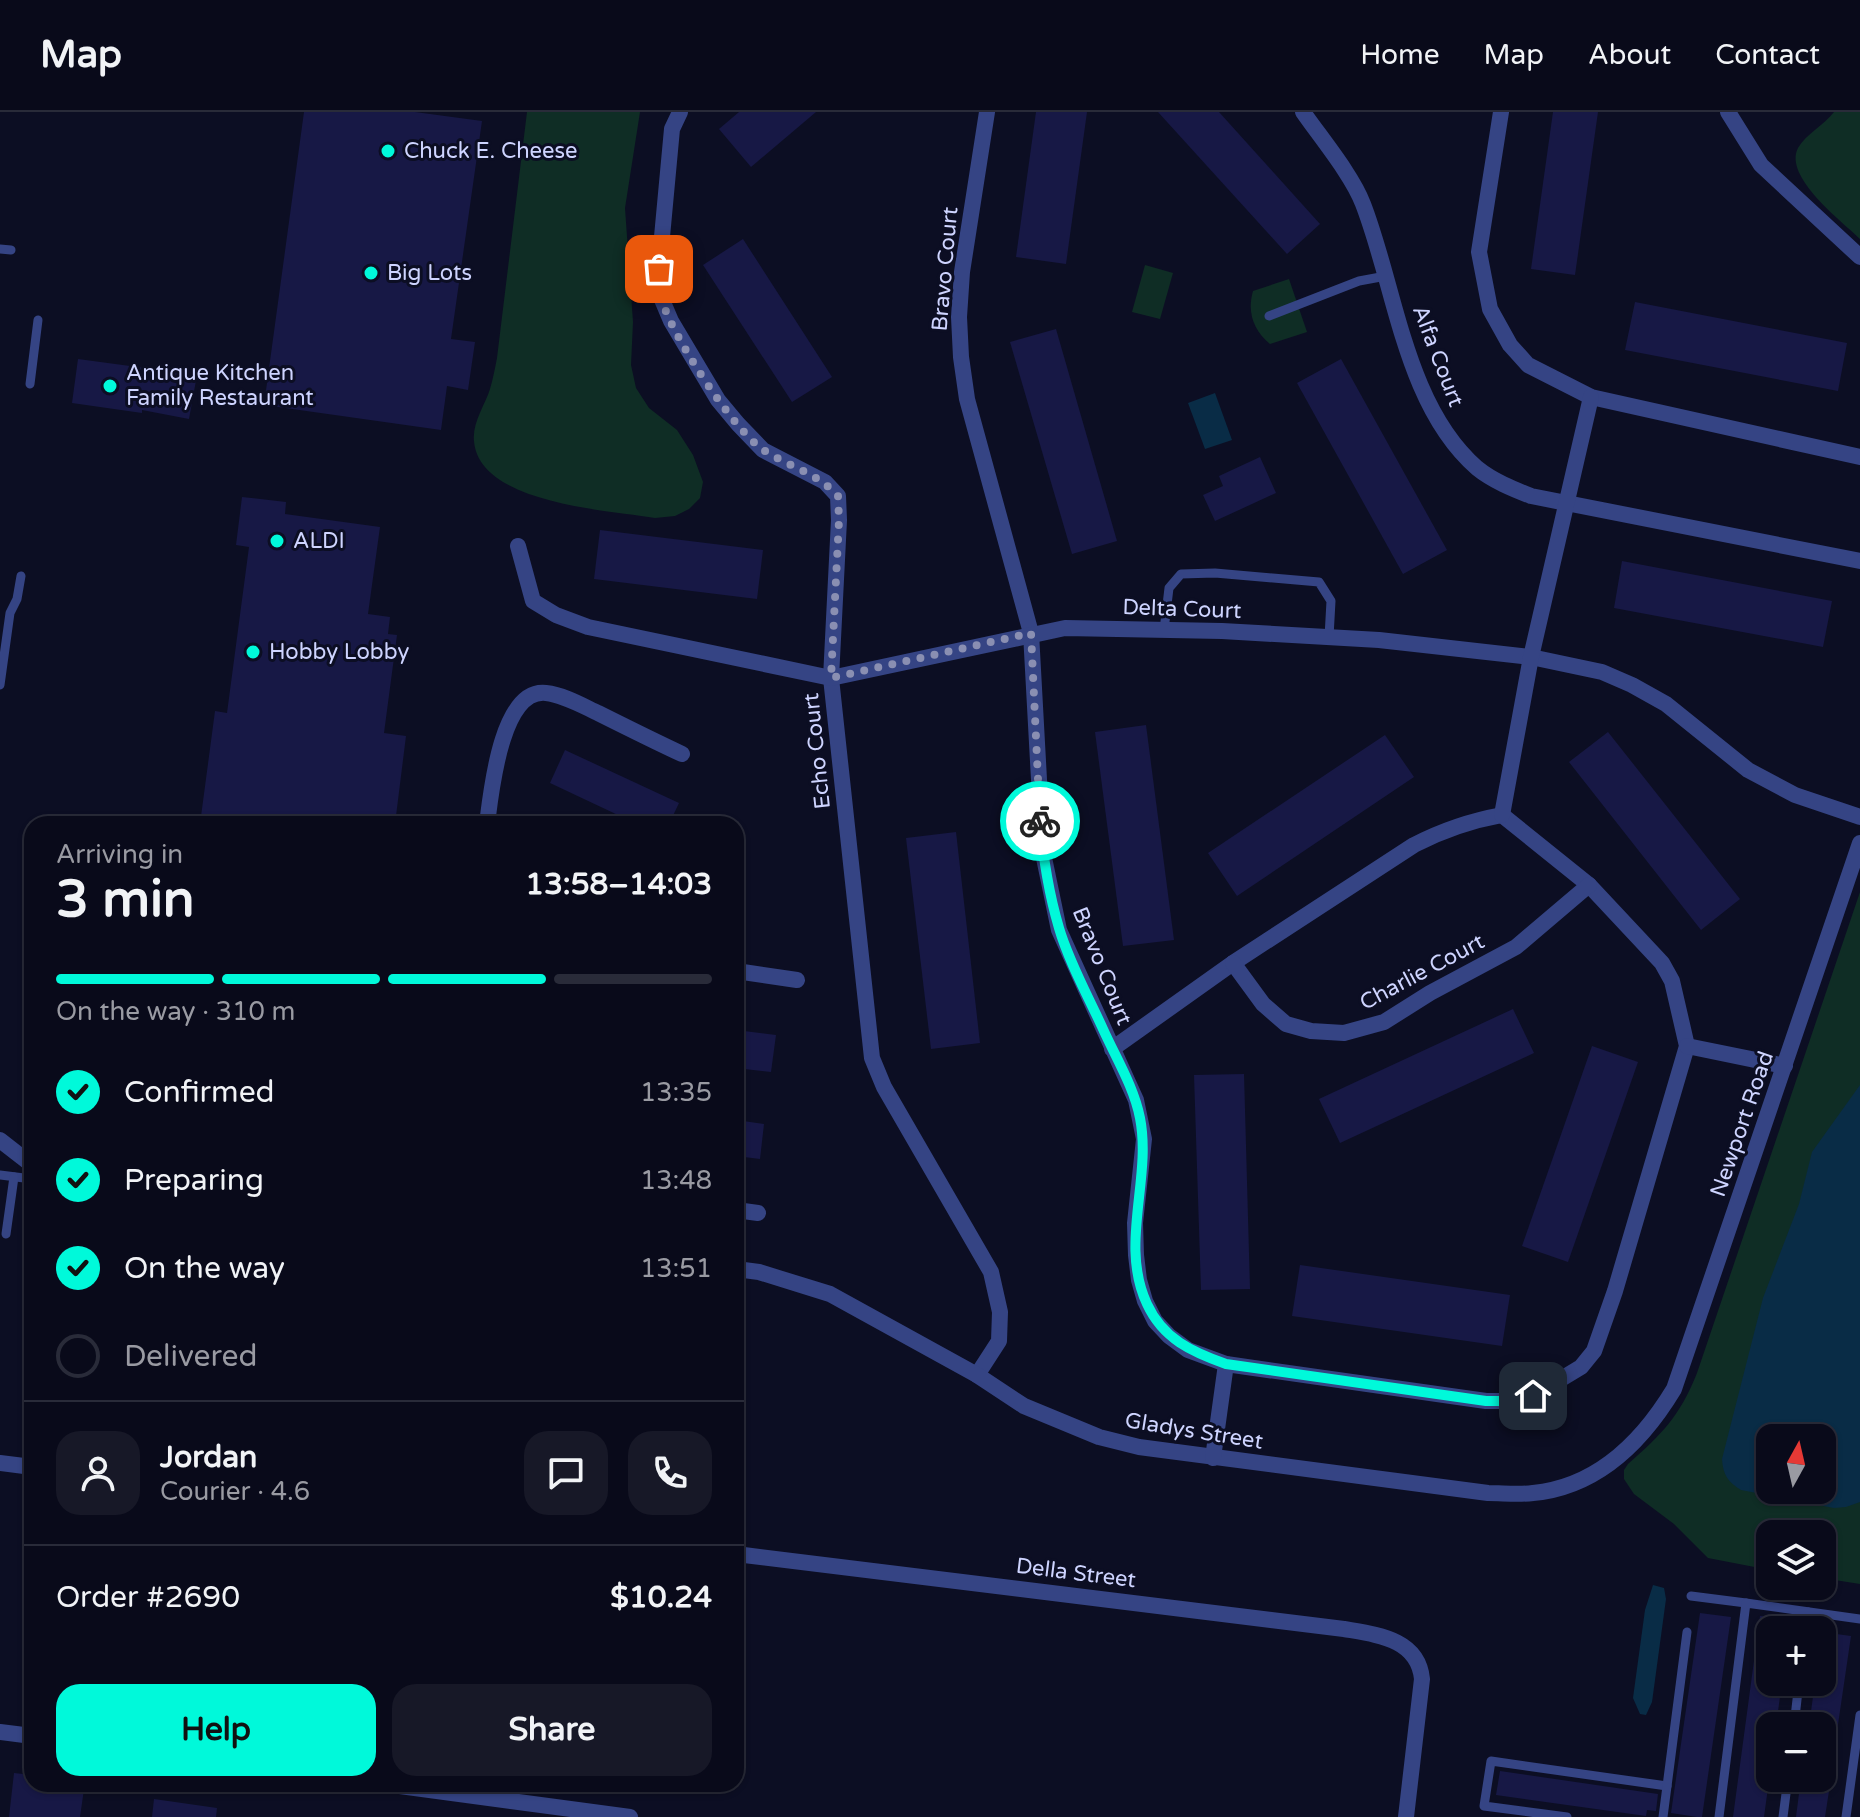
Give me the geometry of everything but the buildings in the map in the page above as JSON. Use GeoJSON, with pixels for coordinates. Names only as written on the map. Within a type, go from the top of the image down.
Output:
{"type":"FeatureCollection","features":[{"type":"Feature","properties":{"kind":"street","name":"Echo Court"},"geometry":{"type":"LineString","coordinates":[[680,112],[672,129],[659,269],[660,295],[688,351],[718,400],[738,424],[763,450],[825,482],[838,496],[831,678],[872,1058],[884,1087],[991,1272],[1000,1312],[999,1341],[977,1375]]}},
{"type":"Feature","properties":{"kind":"street","name":"Bravo Court"},"geometry":{"type":"LineString","coordinates":[[987,112],[962,272],[959,317],[961,357],[967,399],[1031,633],[1043,853],[1059,930],[1136,1100],[1144,1139],[1135,1223],[1139,1280],[1145,1301],[1155,1321],[1169,1336],[1188,1350],[1226,1364]]}},
{"type":"Feature","properties":{"kind":"street","name":"Alfa Court"},"geometry":{"type":"LineString","coordinates":[[1303,112],[1362,200],[1405,343],[1441,425],[1459,450],[1480,470],[1506,486],[1531,496],[1860,561]]}},
{"type":"Feature","properties":{"kind":"street"},"geometry":{"type":"LineString","coordinates":[[1501,112],[1479,252],[1490,309],[1510,345],[1528,365],[1591,397],[1860,457]]}},
{"type":"Feature","properties":{"kind":"street"},"geometry":{"type":"LineString","coordinates":[[1728,112],[1761,165],[1860,257]]}},
{"type":"Feature","properties":{"kind":"street"},"geometry":{"type":"LineString","coordinates":[[1502,815],[1531,657],[1591,397]]}},
{"type":"Feature","properties":{"kind":"street","name":"Delta Court"},"geometry":{"type":"LineString","coordinates":[[518,546],[533,601],[556,615],[588,627],[831,678],[1065,628],[1329,637],[1531,657],[1602,672],[1632,685],[1666,704],[1748,770],[1795,795],[1860,817]]}},
{"type":"Feature","properties":{"kind":"street"},"geometry":{"type":"LineString","coordinates":[[488,816],[504,732],[514,711],[526,699],[544,692],[574,702],[682,754]]}},
{"type":"Feature","properties":{"kind":"street"},"geometry":{"type":"LineString","coordinates":[[1112,1049],[1233,963],[1414,845],[1471,820],[1502,815],[1589,885],[1662,963],[1672,981],[1687,1046],[1615,1291],[1594,1351],[1581,1367],[1533,1396],[1512,1401],[1468,1399],[1226,1364],[1213,1458]]}},
{"type":"Feature","properties":{"kind":"street","name":"Newport Road"},"geometry":{"type":"LineString","coordinates":[[1658,1416],[1674,1389],[1688,1351],[1860,843]]}},
{"type":"Feature","properties":{"kind":"street","name":"Charlie Court"},"geometry":{"type":"LineString","coordinates":[[1233,963],[1263,1004],[1286,1024],[1311,1031],[1344,1033],[1384,1022],[1430,993],[1516,947],[1589,885]]}},
{"type":"Feature","properties":{"kind":"street"},"geometry":{"type":"LineString","coordinates":[[744,972],[797,980]]}},
{"type":"Feature","properties":{"kind":"street"},"geometry":{"type":"LineString","coordinates":[[1687,1046],[1785,1066]]}},
{"type":"Feature","properties":{"kind":"street"},"geometry":{"type":"LineString","coordinates":[[0,1140],[24,1159]]}},
{"type":"Feature","properties":{"kind":"street"},"geometry":{"type":"LineString","coordinates":[[744,1211],[758,1213]]}},
{"type":"Feature","properties":{"kind":"street","name":"Gladys Street"},"geometry":{"type":"LineString","coordinates":[[744,1270],[830,1294],[977,1375],[1024,1406],[1099,1437],[1139,1447],[1438,1488],[1533,1493],[1580,1483],[1609,1466],[1658,1416]]}},
{"type":"Feature","properties":{"kind":"street"},"geometry":{"type":"LineString","coordinates":[[0,1463],[24,1466]]}},
{"type":"Feature","properties":{"kind":"street","name":"Della Street"},"geometry":{"type":"LineString","coordinates":[[744,1555],[1344,1629],[1373,1634],[1409,1648],[1421,1665],[1422,1679],[1406,1817]]}},
{"type":"Feature","properties":{"kind":"street"},"geometry":{"type":"LineString","coordinates":[[0,1732],[24,1735]]}},
{"type":"Feature","properties":{"kind":"street"},"geometry":{"type":"LineString","coordinates":[[444,1792],[630,1817]]}},
{"type":"Feature","properties":{"kind":"lane"},"geometry":{"type":"LineString","coordinates":[[0,249],[11,250]]}},
{"type":"Feature","properties":{"kind":"lane"},"geometry":{"type":"LineString","coordinates":[[1269,316],[1359,281],[1386,276]]}},
{"type":"Feature","properties":{"kind":"lane"},"geometry":{"type":"LineString","coordinates":[[30,384],[38,320]]}},
{"type":"Feature","properties":{"kind":"lane"},"geometry":{"type":"LineString","coordinates":[[1164,630],[1169,588],[1181,574],[1215,573],[1319,582],[1331,601],[1329,637]]}},
{"type":"Feature","properties":{"kind":"lane"},"geometry":{"type":"LineString","coordinates":[[0,685],[10,613],[17,599],[21,576]]}},
{"type":"Feature","properties":{"kind":"lane"},"geometry":{"type":"LineString","coordinates":[[0,1175],[24,1178]]}},
{"type":"Feature","properties":{"kind":"lane"},"geometry":{"type":"LineString","coordinates":[[6,1234],[14,1177]]}},
{"type":"Feature","properties":{"kind":"lane"},"geometry":{"type":"LineString","coordinates":[[1691,1596],[1860,1619]]}},
{"type":"Feature","properties":{"kind":"lane"},"geometry":{"type":"LineString","coordinates":[[1719,1817],[1746,1603]]}},
{"type":"Feature","properties":{"kind":"lane"},"geometry":{"type":"LineString","coordinates":[[1807,1616],[1808,1612]]}},
{"type":"Feature","properties":{"kind":"lane"},"geometry":{"type":"LineString","coordinates":[[1663,1817],[1687,1632]]}},
{"type":"Feature","properties":{"kind":"lane"},"geometry":{"type":"LineString","coordinates":[[1846,1817],[1860,1715]]}},
{"type":"Feature","properties":{"kind":"lane"},"geometry":{"type":"LineString","coordinates":[[1567,1817],[1484,1806],[1491,1761],[1667,1786]]}},
{"type":"Feature","properties":{"kind":"lane"},"geometry":{"type":"LineString","coordinates":[[1783,1817],[1786,1792]]}},
{"type":"Feature","properties":{"kind":"green space"},"geometry":{"type":"Polygon","coordinates":[[[527,112],[640,112],[625,208],[633,322],[631,365],[636,388],[649,408],[677,430],[693,455],[703,482],[700,498],[689,509],[675,516],[655,518],[549,500],[521,491],[498,478],[481,462],[474,434],[497,358],[527,112]]]}},
{"type":"Feature","properties":{"kind":"green space"},"geometry":{"type":"Polygon","coordinates":[[[1834,112],[1860,112],[1860,239],[1806,185],[1796,159],[1801,143],[1834,112]]]}},
{"type":"Feature","properties":{"kind":"green space"},"geometry":{"type":"Polygon","coordinates":[[[1145,265],[1173,273],[1160,319],[1132,312],[1145,265]]]}},
{"type":"Feature","properties":{"kind":"green space"},"geometry":{"type":"Polygon","coordinates":[[[1289,279],[1307,332],[1270,344],[1259,333],[1253,320],[1253,291],[1289,279]]]}},
{"type":"Feature","properties":{"kind":"green space"},"geometry":{"type":"Polygon","coordinates":[[[1860,892],[1860,1584],[1836,1580],[1836,1520],[1756,1520],[1756,1567],[1708,1558],[1674,1524],[1634,1494],[1624,1479],[1624,1470],[1669,1423],[1697,1373],[1860,892]]]}},
{"type":"Feature","properties":{"kind":"water"},"geometry":{"type":"Polygon","coordinates":[[[1215,393],[1232,440],[1205,449],[1188,403],[1215,393]]]}},
{"type":"Feature","properties":{"kind":"water"},"geometry":{"type":"Polygon","coordinates":[[[1860,1085],[1860,1502],[1846,1507],[1813,1504],[1836,1504],[1836,1424],[1756,1424],[1756,1493],[1741,1490],[1733,1484],[1727,1478],[1722,1459],[1763,1298],[1799,1204],[1812,1152],[1860,1085]]]}},
{"type":"Feature","properties":{"kind":"water"},"geometry":{"type":"Polygon","coordinates":[[[1653,1585],[1664,1588],[1666,1599],[1652,1702],[1646,1715],[1640,1714],[1633,1698],[1645,1610],[1653,1585]]]}},
{"type":"Feature","properties":{"kind":"way so far"},"geometry":{"type":"LineString","coordinates":[[659,269],[660,295],[671,321],[718,400],[763,450],[825,482],[838,496],[831,678],[1031,633],[1040,821]]}},
{"type":"Feature","properties":{"kind":"place","name":"Chuck E. Cheese"},"geometry":{"type":"Point","coordinates":[388,151]}},
{"type":"Feature","properties":{"kind":"place","name":"Big Lots"},"geometry":{"type":"Point","coordinates":[371,273]}},
{"type":"Feature","properties":{"kind":"place","name":"Antique Kitchen Family Restaurant"},"geometry":{"type":"Point","coordinates":[110,386]}},
{"type":"Feature","properties":{"kind":"place","name":"ALDI"},"geometry":{"type":"Point","coordinates":[277,541]}},
{"type":"Feature","properties":{"kind":"place","name":"Hobby Lobby"},"geometry":{"type":"Point","coordinates":[253,652]}},
{"type":"Feature","properties":{"kind":"route"},"geometry":{"type":"LineString","coordinates":[[1040,821],[1043,853],[1059,930],[1136,1100],[1144,1139],[1135,1223],[1136,1255],[1145,1301],[1155,1321],[1188,1350],[1226,1364],[1486,1401],[1512,1401],[1533,1396]]}}]}
